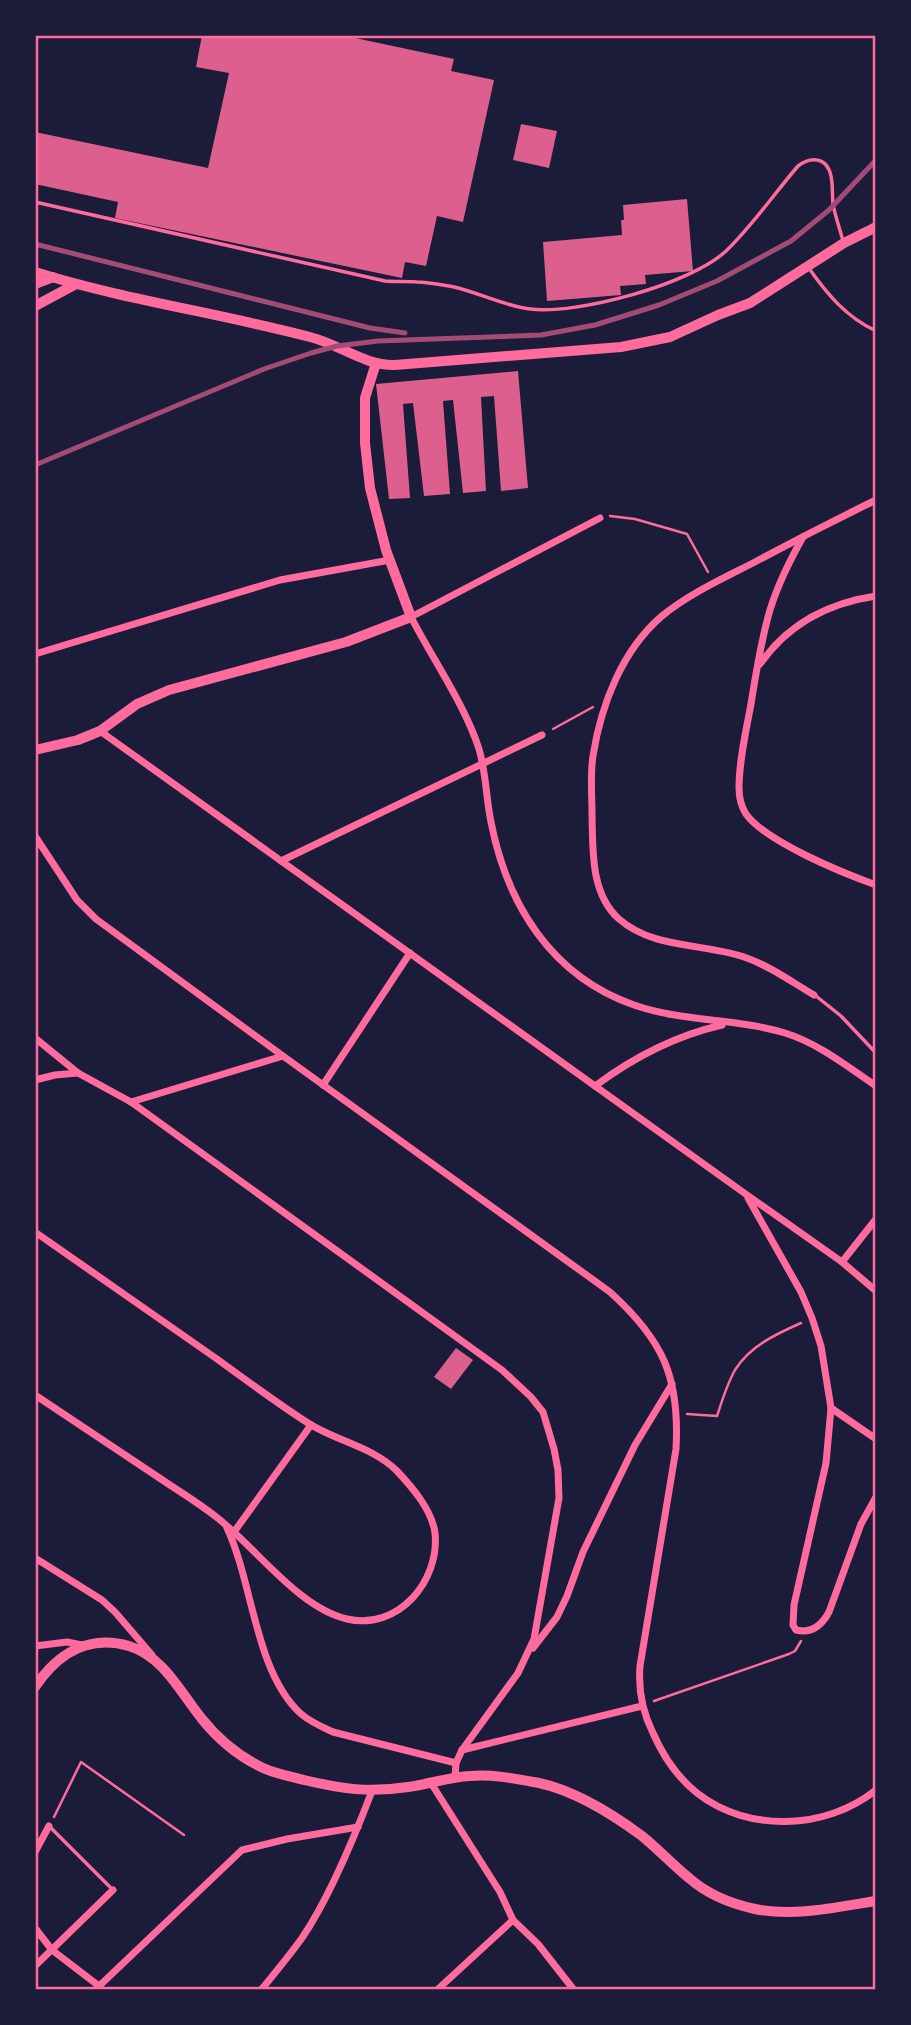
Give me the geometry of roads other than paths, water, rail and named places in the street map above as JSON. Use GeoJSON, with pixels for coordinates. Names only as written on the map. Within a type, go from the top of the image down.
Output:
{"type":"FeatureCollection","features":[{"type":"Feature","properties":{"kind":"street"},"geometry":{"type":"LineString","coordinates":[[35,272],[76,284],[311,337],[376,363],[396,365],[621,348],[650,343],[686,331],[750,303],[844,243],[876,227]]}},
{"type":"Feature","properties":{"kind":"street"},"geometry":{"type":"LineString","coordinates":[[35,284],[53,277]]}},
{"type":"Feature","properties":{"kind":"street"},"geometry":{"type":"LineString","coordinates":[[35,306],[76,284]]}},
{"type":"Feature","properties":{"kind":"street"},"geometry":{"type":"LineString","coordinates":[[376,363],[365,398],[365,443],[372,497],[390,560],[411,617],[467,721],[480,752],[491,821],[507,879],[537,935],[564,965],[587,982],[631,1004],[671,1015],[786,1033],[813,1045],[876,1086]]}},
{"type":"Feature","properties":{"kind":"street"},"geometry":{"type":"LineString","coordinates":[[814,995],[747,957],[658,940],[646,935],[620,919],[608,907],[601,894],[594,855],[591,787],[593,757],[608,699],[631,650],[645,633],[679,604],[714,583],[876,500]]}},
{"type":"Feature","properties":{"kind":"street"},"geometry":{"type":"LineString","coordinates":[[35,750],[78,740],[100,731],[122,713],[169,690],[346,642],[411,617],[600,518]]}},
{"type":"Feature","properties":{"kind":"street"},"geometry":{"type":"LineString","coordinates":[[803,536],[771,607],[757,669],[740,775],[741,805],[757,825],[790,847],[876,885]]}},
{"type":"Feature","properties":{"kind":"street"},"geometry":{"type":"LineString","coordinates":[[35,654],[280,579],[390,560]]}},
{"type":"Feature","properties":{"kind":"street"},"geometry":{"type":"LineString","coordinates":[[757,669],[770,650],[789,631],[809,618],[840,604],[876,596]]}},
{"type":"Feature","properties":{"kind":"street"},"geometry":{"type":"LineString","coordinates":[[100,731],[842,1262],[876,1291]]}},
{"type":"Feature","properties":{"kind":"street"},"geometry":{"type":"LineString","coordinates":[[281,861],[542,735]]}},
{"type":"Feature","properties":{"kind":"street"},"geometry":{"type":"LineString","coordinates":[[35,836],[86,911],[610,1292],[639,1320],[650,1335],[668,1367],[672,1383],[677,1413],[676,1449],[640,1666],[639,1694],[647,1720],[666,1760],[681,1779],[706,1799],[736,1813],[789,1823],[811,1820],[843,1810],[876,1790]]}},
{"type":"Feature","properties":{"kind":"street"},"geometry":{"type":"LineString","coordinates":[[323,1085],[410,953]]}},
{"type":"Feature","properties":{"kind":"street"},"geometry":{"type":"LineString","coordinates":[[595,1086],[640,1055],[671,1041],[724,1024],[742,1024]]}},
{"type":"Feature","properties":{"kind":"street"},"geometry":{"type":"LineString","coordinates":[[35,1038],[78,1073],[131,1101],[502,1370],[543,1412],[554,1448],[559,1498],[534,1639],[527,1657]]}},
{"type":"Feature","properties":{"kind":"street"},"geometry":{"type":"LineString","coordinates":[[131,1101],[283,1056]]}},
{"type":"Feature","properties":{"kind":"street"},"geometry":{"type":"LineString","coordinates":[[35,1080],[78,1073]]}},
{"type":"Feature","properties":{"kind":"street"},"geometry":{"type":"LineString","coordinates":[[747,1195],[801,1292],[812,1318],[821,1346],[831,1408],[826,1463],[793,1618],[796,1630],[805,1632],[822,1624],[830,1612],[860,1524],[876,1497]]}},
{"type":"Feature","properties":{"kind":"street"},"geometry":{"type":"LineString","coordinates":[[842,1262],[876,1219]]}},
{"type":"Feature","properties":{"kind":"street"},"geometry":{"type":"LineString","coordinates":[[35,1232],[311,1425],[395,1469],[422,1502],[431,1520],[435,1533],[432,1562],[419,1590],[397,1613],[382,1620],[350,1620],[334,1615],[302,1595],[226,1524],[205,1508],[35,1395]]}},
{"type":"Feature","properties":{"kind":"street"},"geometry":{"type":"LineString","coordinates":[[455,1778],[456,1763],[462,1750],[557,1617],[583,1552],[635,1445],[672,1383]]}},
{"type":"Feature","properties":{"kind":"street"},"geometry":{"type":"LineString","coordinates":[[831,1408],[876,1439]]}},
{"type":"Feature","properties":{"kind":"street"},"geometry":{"type":"LineString","coordinates":[[233,1532],[311,1425]]}},
{"type":"Feature","properties":{"kind":"street"},"geometry":{"type":"LineString","coordinates":[[226,1524],[239,1556],[265,1657],[281,1687],[301,1714],[333,1732],[456,1763]]}},
{"type":"Feature","properties":{"kind":"street"},"geometry":{"type":"LineString","coordinates":[[35,1558],[102,1600],[158,1661],[221,1741],[263,1768],[330,1787],[372,1791],[484,1776],[526,1781],[555,1788],[602,1809],[643,1837],[691,1881],[715,1895],[741,1905],[773,1912],[835,1908],[876,1901]]}},
{"type":"Feature","properties":{"kind":"street"},"geometry":{"type":"LineString","coordinates":[[35,1646],[67,1642],[82,1645],[105,1643],[129,1646],[158,1661]]}},
{"type":"Feature","properties":{"kind":"street"},"geometry":{"type":"LineString","coordinates":[[35,1687],[61,1658],[82,1645]]}},
{"type":"Feature","properties":{"kind":"street"},"geometry":{"type":"LineString","coordinates":[[462,1750],[642,1706]]}},
{"type":"Feature","properties":{"kind":"street"},"geometry":{"type":"LineString","coordinates":[[431,1783],[500,1892],[513,1920],[538,1944],[574,1990]]}},
{"type":"Feature","properties":{"kind":"street"},"geometry":{"type":"LineString","coordinates":[[261,1990],[321,1907],[372,1791]]}},
{"type":"Feature","properties":{"kind":"street"},"geometry":{"type":"LineString","coordinates":[[35,1852],[49,1826]]}},
{"type":"Feature","properties":{"kind":"street"},"geometry":{"type":"LineString","coordinates":[[35,1928],[52,1950],[97,1988],[242,1850],[358,1827]]}},
{"type":"Feature","properties":{"kind":"street"},"geometry":{"type":"LineString","coordinates":[[35,1966],[113,1890]]}},
{"type":"Feature","properties":{"kind":"street"},"geometry":{"type":"LineString","coordinates":[[437,1990],[513,1920]]}},
{"type":"Feature","properties":{"kind":"lane"},"geometry":{"type":"LineString","coordinates":[[35,202],[385,281],[452,287],[515,306],[554,310],[617,298],[681,279],[708,265],[737,239],[798,166],[813,159],[821,160],[831,175],[833,206],[844,243]]}},
{"type":"Feature","properties":{"kind":"lane"},"geometry":{"type":"LineString","coordinates":[[808,267],[844,311],[859,323],[876,331]]}},
{"type":"Feature","properties":{"kind":"lane"},"geometry":{"type":"LineString","coordinates":[[814,995],[841,1016],[876,1053]]}},
{"type":"Feature","properties":{"kind":"lane"},"geometry":{"type":"LineString","coordinates":[[49,1826],[113,1890]]}},
{"type":"Feature","properties":{"kind":"railway"},"geometry":{"type":"LineString","coordinates":[[35,465],[264,369],[337,346],[378,341],[541,335],[595,325],[659,305],[717,281],[791,241],[829,210],[876,160]]}},
{"type":"Feature","properties":{"kind":"railway"},"geometry":{"type":"LineString","coordinates":[[35,244],[370,328],[405,333]]}}]}
